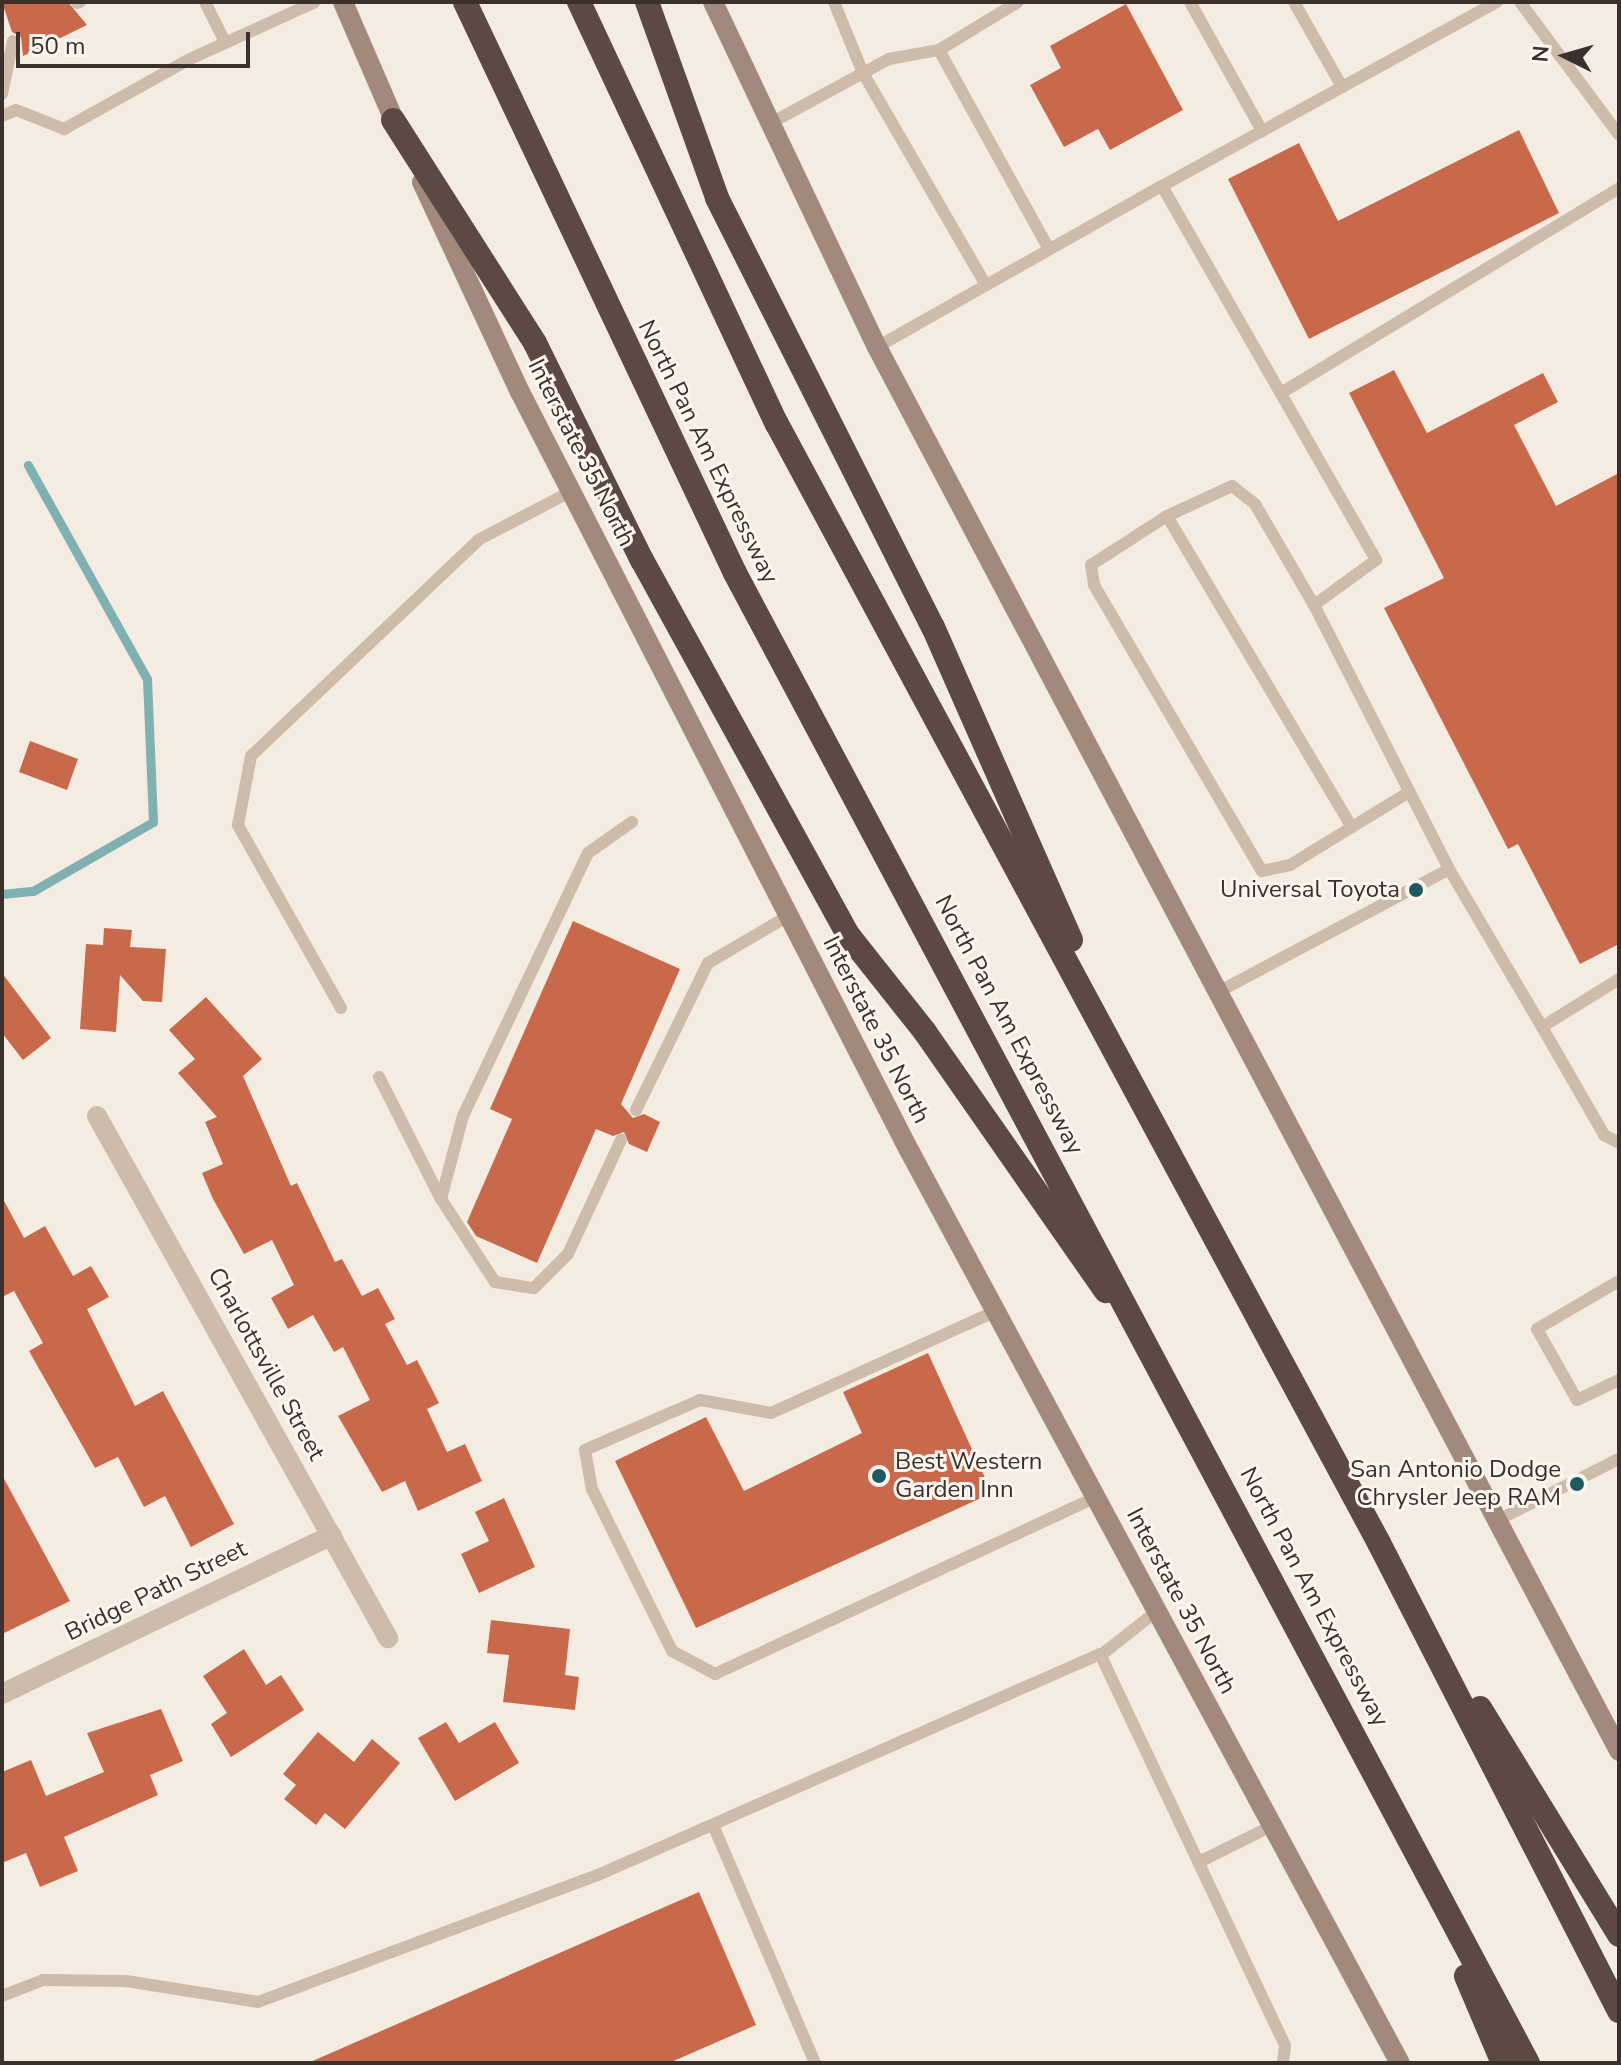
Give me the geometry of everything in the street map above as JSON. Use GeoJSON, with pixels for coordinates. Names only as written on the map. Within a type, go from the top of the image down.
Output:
{"type":"FeatureCollection","features":[{"type":"Feature","properties":{"kind":"highway","name":"North Pan Am Expressway"},"geometry":{"type":"LineString","coordinates":[[465,2],[735,573],[1528,2063]]}},
{"type":"Feature","properties":{"kind":"highway"},"geometry":{"type":"LineString","coordinates":[[579,2],[777,424],[1379,1543],[1619,2011]]}},
{"type":"Feature","properties":{"kind":"highway"},"geometry":{"type":"LineString","coordinates":[[647,2],[723,210],[933,627],[1143,1103]]}},
{"type":"Feature","properties":{"kind":"highway"},"geometry":{"type":"LineString","coordinates":[[393,120],[535,343],[699,668],[849,936],[1148,1344]]}},
{"type":"Feature","properties":{"kind":"highway"},"geometry":{"type":"LineString","coordinates":[[1379,1543],[1619,1935]]}},
{"type":"Feature","properties":{"kind":"highway"},"geometry":{"type":"LineString","coordinates":[[1389,1798],[1503,2063]]}},
{"type":"Feature","properties":{"kind":"main road","name":"Interstate 35 North"},"geometry":{"type":"LineString","coordinates":[[343,2],[393,120],[570,492],[996,1311],[1400,2063]]}},
{"type":"Feature","properties":{"kind":"main road"},"geometry":{"type":"LineString","coordinates":[[713,2],[877,347],[1619,1751]]}},
{"type":"Feature","properties":{"kind":"street","name":"Charlottsville Street"},"geometry":{"type":"LineString","coordinates":[[97,1116],[388,1638]]}},
{"type":"Feature","properties":{"kind":"street","name":"Bridge Path Street"},"geometry":{"type":"LineString","coordinates":[[2,1694],[332,1535]]}},
{"type":"Feature","properties":{"kind":"lane"},"geometry":{"type":"LineString","coordinates":[[205,2],[225,42]]}},
{"type":"Feature","properties":{"kind":"lane"},"geometry":{"type":"LineString","coordinates":[[2,116],[16,110],[64,129],[225,42],[315,2]]}},
{"type":"Feature","properties":{"kind":"lane"},"geometry":{"type":"LineString","coordinates":[[835,2],[863,73],[986,285]]}},
{"type":"Feature","properties":{"kind":"lane"},"geometry":{"type":"LineString","coordinates":[[771,123],[889,59],[939,50],[1018,2]]}},
{"type":"Feature","properties":{"kind":"lane"},"geometry":{"type":"LineString","coordinates":[[1190,2],[1262,131]]}},
{"type":"Feature","properties":{"kind":"lane"},"geometry":{"type":"LineString","coordinates":[[1294,2],[1342,87]]}},
{"type":"Feature","properties":{"kind":"lane"},"geometry":{"type":"LineString","coordinates":[[877,347],[1497,2]]}},
{"type":"Feature","properties":{"kind":"lane"},"geometry":{"type":"LineString","coordinates":[[1520,2],[1619,135]]}},
{"type":"Feature","properties":{"kind":"lane"},"geometry":{"type":"LineString","coordinates":[[2,94],[13,41]]}},
{"type":"Feature","properties":{"kind":"lane"},"geometry":{"type":"LineString","coordinates":[[939,50],[1049,249]]}},
{"type":"Feature","properties":{"kind":"lane"},"geometry":{"type":"LineString","coordinates":[[1162,186],[1376,560],[1314,605]]}},
{"type":"Feature","properties":{"kind":"lane"},"geometry":{"type":"LineString","coordinates":[[1281,393],[1619,188]]}},
{"type":"Feature","properties":{"kind":"lane"},"geometry":{"type":"LineString","coordinates":[[1409,792],[1276,871],[1262,871],[1248,855],[1090,575],[1097,558],[1214,490],[1232,486],[1246,491],[1314,605],[1449,869],[1604,1135],[1619,1143]]}},
{"type":"Feature","properties":{"kind":"lane"},"geometry":{"type":"LineString","coordinates":[[341,1008],[238,825],[251,756],[480,539],[570,492]]}},
{"type":"Feature","properties":{"kind":"lane"},"geometry":{"type":"LineString","coordinates":[[1167,516],[1351,826]]}},
{"type":"Feature","properties":{"kind":"lane"},"geometry":{"type":"LineString","coordinates":[[441,1199],[463,1116],[588,853],[632,822]]}},
{"type":"Feature","properties":{"kind":"lane"},"geometry":{"type":"LineString","coordinates":[[1220,991],[1449,869]]}},
{"type":"Feature","properties":{"kind":"lane"},"geometry":{"type":"LineString","coordinates":[[636,1110],[708,963],[788,916]]}},
{"type":"Feature","properties":{"kind":"lane"},"geometry":{"type":"LineString","coordinates":[[1542,1027],[1619,979]]}},
{"type":"Feature","properties":{"kind":"lane"},"geometry":{"type":"LineString","coordinates":[[379,1077],[441,1199],[495,1282],[534,1288],[568,1254],[621,1140]]}},
{"type":"Feature","properties":{"kind":"lane"},"geometry":{"type":"LineString","coordinates":[[1619,1281],[1537,1329],[1577,1400],[1619,1380]]}},
{"type":"Feature","properties":{"kind":"lane"},"geometry":{"type":"LineString","coordinates":[[996,1311],[771,1413],[700,1400],[585,1450],[592,1489],[672,1651],[715,1674],[1096,1497]]}},
{"type":"Feature","properties":{"kind":"lane"},"geometry":{"type":"LineString","coordinates":[[1498,1520],[1619,1459]]}},
{"type":"Feature","properties":{"kind":"lane"},"geometry":{"type":"LineString","coordinates":[[2,1996],[43,1980],[126,1981],[258,2002],[598,1875],[713,1825],[1101,1655],[1157,1611]]}},
{"type":"Feature","properties":{"kind":"lane"},"geometry":{"type":"LineString","coordinates":[[1101,1655],[1285,2046],[1283,2063]]}},
{"type":"Feature","properties":{"kind":"lane"},"geometry":{"type":"LineString","coordinates":[[713,1825],[815,2063]]}},
{"type":"Feature","properties":{"kind":"lane"},"geometry":{"type":"LineString","coordinates":[[1199,1862],[1272,1826]]}},
{"type":"Feature","properties":{"kind":"building"},"geometry":{"type":"Polygon","coordinates":[[[2,2],[68,2],[87,25],[23,56],[21,37],[12,32],[2,2]]]}},
{"type":"Feature","properties":{"kind":"building"},"geometry":{"type":"Polygon","coordinates":[[[1126,4],[1183,110],[1110,150],[1098,129],[1064,147],[1030,85],[1061,68],[1050,46],[1126,4]]]}},
{"type":"Feature","properties":{"kind":"building"},"geometry":{"type":"Polygon","coordinates":[[[1519,130],[1559,213],[1309,339],[1228,179],[1299,143],[1338,221],[1519,130]]]}},
{"type":"Feature","properties":{"kind":"building"},"geometry":{"type":"Polygon","coordinates":[[[1394,370],[1427,433],[1543,373],[1558,402],[1514,425],[1556,506],[1619,473],[1619,944],[1580,964],[1518,844],[1508,849],[1384,608],[1444,578],[1349,393],[1394,370]]]}},
{"type":"Feature","properties":{"kind":"building"},"geometry":{"type":"Polygon","coordinates":[[[30,741],[78,759],[67,790],[19,772],[30,741]]]}},
{"type":"Feature","properties":{"kind":"building"},"geometry":{"type":"Polygon","coordinates":[[[573,921],[680,969],[621,1104],[633,1118],[644,1114],[660,1122],[647,1152],[629,1144],[624,1132],[613,1136],[596,1129],[537,1263],[476,1236],[467,1222],[512,1119],[490,1109],[573,921]]]}},
{"type":"Feature","properties":{"kind":"building"},"geometry":{"type":"Polygon","coordinates":[[[104,928],[132,930],[130,947],[166,949],[162,1002],[143,1001],[120,975],[116,1032],[80,1029],[86,944],[103,945],[104,928]]]}},
{"type":"Feature","properties":{"kind":"building"},"geometry":{"type":"Polygon","coordinates":[[[2,973],[51,1038],[23,1060],[2,1033],[2,973]]]}},
{"type":"Feature","properties":{"kind":"building"},"geometry":{"type":"Polygon","coordinates":[[[206,997],[262,1059],[243,1076],[291,1186],[297,1183],[335,1262],[342,1259],[362,1296],[378,1288],[395,1319],[385,1324],[407,1365],[417,1360],[439,1403],[427,1409],[447,1452],[465,1444],[482,1481],[418,1511],[405,1481],[382,1492],[338,1416],[370,1400],[343,1347],[334,1352],[313,1315],[288,1329],[271,1298],[294,1285],[272,1240],[244,1254],[202,1173],[223,1164],[205,1122],[217,1117],[178,1073],[195,1059],[169,1030],[206,997]]]}},
{"type":"Feature","properties":{"kind":"building"},"geometry":{"type":"Polygon","coordinates":[[[2,1197],[24,1238],[45,1226],[73,1276],[91,1266],[109,1297],[87,1309],[135,1406],[163,1391],[234,1524],[191,1547],[165,1496],[144,1507],[118,1457],[95,1468],[29,1351],[43,1343],[14,1291],[2,1297],[2,1197]]]}},
{"type":"Feature","properties":{"kind":"building","name":"Best Western Garden Inn"},"geometry":{"type":"Polygon","coordinates":[[[928,1353],[992,1493],[696,1628],[615,1461],[706,1417],[744,1491],[862,1433],[843,1392],[928,1353]]]}},
{"type":"Feature","properties":{"kind":"building"},"geometry":{"type":"Polygon","coordinates":[[[2,1475],[70,1601],[2,1634],[2,1475]]]}},
{"type":"Feature","properties":{"kind":"building"},"geometry":{"type":"Polygon","coordinates":[[[504,1498],[535,1567],[479,1593],[461,1554],[489,1541],[475,1512],[504,1498]]]}},
{"type":"Feature","properties":{"kind":"building"},"geometry":{"type":"Polygon","coordinates":[[[491,1620],[570,1629],[565,1675],[579,1677],[575,1710],[503,1702],[509,1655],[487,1653],[491,1620]]]}},
{"type":"Feature","properties":{"kind":"building"},"geometry":{"type":"Polygon","coordinates":[[[244,1649],[266,1685],[281,1675],[304,1710],[231,1757],[211,1724],[227,1713],[203,1676],[244,1649]]]}},
{"type":"Feature","properties":{"kind":"building"},"geometry":{"type":"Polygon","coordinates":[[[161,1709],[183,1761],[150,1775],[158,1795],[64,1837],[78,1871],[40,1887],[26,1853],[2,1863],[2,1772],[31,1760],[46,1796],[104,1772],[87,1733],[161,1709]]]}},
{"type":"Feature","properties":{"kind":"building"},"geometry":{"type":"Polygon","coordinates":[[[446,1722],[459,1743],[495,1722],[519,1763],[455,1801],[418,1738],[446,1722]]]}},
{"type":"Feature","properties":{"kind":"building"},"geometry":{"type":"Polygon","coordinates":[[[318,1732],[354,1762],[372,1739],[400,1763],[345,1829],[325,1813],[316,1825],[284,1799],[296,1785],[283,1774],[318,1732]]]}},
{"type":"Feature","properties":{"kind":"building"},"geometry":{"type":"Polygon","coordinates":[[[699,1892],[756,2025],[669,2063],[308,2063],[699,1892]]]}},
{"type":"Feature","properties":{"kind":"waterway"},"geometry":{"type":"LineString","coordinates":[[2,894],[33,891],[153,822],[147,679],[28,465]]}},
{"type":"Feature","properties":{"kind":"place","name":"Universal Toyota"},"geometry":{"type":"Point","coordinates":[1416,890]}},
{"type":"Feature","properties":{"kind":"place","name":"Best Western Garden Inn"},"geometry":{"type":"Point","coordinates":[879,1476]}},
{"type":"Feature","properties":{"kind":"place","name":"San Antonio Dodge Chrysler Jeep RAM"},"geometry":{"type":"Point","coordinates":[1577,1484]}}]}
